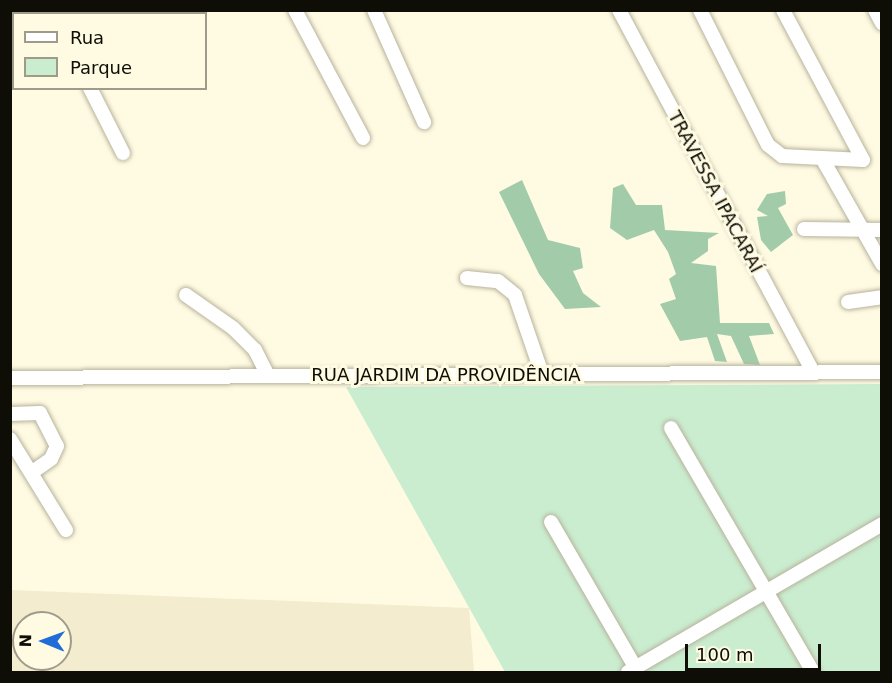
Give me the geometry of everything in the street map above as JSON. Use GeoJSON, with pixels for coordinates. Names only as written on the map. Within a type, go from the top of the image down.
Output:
{"type":"FeatureCollection","features":[{"type":"Feature","properties":{"kind":"street"},"geometry":{"type":"LineString","coordinates":[[295,10],[363,138]]}},
{"type":"Feature","properties":{"kind":"street"},"geometry":{"type":"LineString","coordinates":[[374,10],[424,122]]}},
{"type":"Feature","properties":{"kind":"street","name":"TRAVESSA IPACARAÍ"},"geometry":{"type":"LineString","coordinates":[[619,10],[813,372]]}},
{"type":"Feature","properties":{"kind":"street"},"geometry":{"type":"LineString","coordinates":[[700,10],[768,145],[782,156],[823,160],[863,160],[860,150],[783,10]]}},
{"type":"Feature","properties":{"kind":"street"},"geometry":{"type":"LineString","coordinates":[[874,10],[882,23]]}},
{"type":"Feature","properties":{"kind":"street"},"geometry":{"type":"LineString","coordinates":[[91,90],[123,153]]}},
{"type":"Feature","properties":{"kind":"street"},"geometry":{"type":"LineString","coordinates":[[823,160],[882,264]]}},
{"type":"Feature","properties":{"kind":"street"},"geometry":{"type":"LineString","coordinates":[[804,229],[882,230]]}},
{"type":"Feature","properties":{"kind":"street"},"geometry":{"type":"LineString","coordinates":[[467,278],[498,281],[515,295],[543,374]]}},
{"type":"Feature","properties":{"kind":"street"},"geometry":{"type":"LineString","coordinates":[[186,295],[233,328],[255,350],[268,376]]}},
{"type":"Feature","properties":{"kind":"street"},"geometry":{"type":"LineString","coordinates":[[848,302],[882,297]]}},
{"type":"Feature","properties":{"kind":"street","name":"RUA JARDIM DA PROVIDÊNCIA"},"geometry":{"type":"LineString","coordinates":[[10,378],[882,372]]}},
{"type":"Feature","properties":{"kind":"street"},"geometry":{"type":"LineString","coordinates":[[10,414],[40,413],[57,446],[51,459],[31,473]]}},
{"type":"Feature","properties":{"kind":"street"},"geometry":{"type":"LineString","coordinates":[[671,428],[813,672]]}},
{"type":"Feature","properties":{"kind":"street"},"geometry":{"type":"LineString","coordinates":[[10,439],[66,530]]}},
{"type":"Feature","properties":{"kind":"street"},"geometry":{"type":"LineString","coordinates":[[551,522],[631,670],[882,524]]}},
{"type":"Feature","properties":{"kind":"shaded area"},"geometry":{"type":"Polygon","coordinates":[[[11,590],[469,608],[474,672],[11,672],[11,590]]]}},
{"type":"Feature","properties":{"kind":"green space"},"geometry":{"type":"Polygon","coordinates":[[[522,180],[548,240],[580,248],[583,268],[573,271],[583,293],[601,307],[565,309],[539,274],[499,192],[522,180]]]}},
{"type":"Feature","properties":{"kind":"green space"},"geometry":{"type":"Polygon","coordinates":[[[623,184],[636,205],[662,205],[665,230],[719,233],[708,239],[708,251],[691,263],[716,266],[720,323],[769,323],[774,334],[749,336],[760,365],[744,364],[731,336],[717,334],[727,362],[715,361],[707,337],[680,341],[660,304],[676,299],[669,279],[676,274],[668,252],[654,230],[627,240],[610,228],[613,188],[623,184]]]}},
{"type":"Feature","properties":{"kind":"green space"},"geometry":{"type":"Polygon","coordinates":[[[785,191],[786,204],[778,208],[793,235],[771,252],[761,240],[757,217],[768,216],[757,210],[767,194],[785,191]]]}},
{"type":"Feature","properties":{"kind":"green space"},"geometry":{"type":"Polygon","coordinates":[[[881,384],[881,672],[505,672],[346,387],[881,384]]]}}]}
